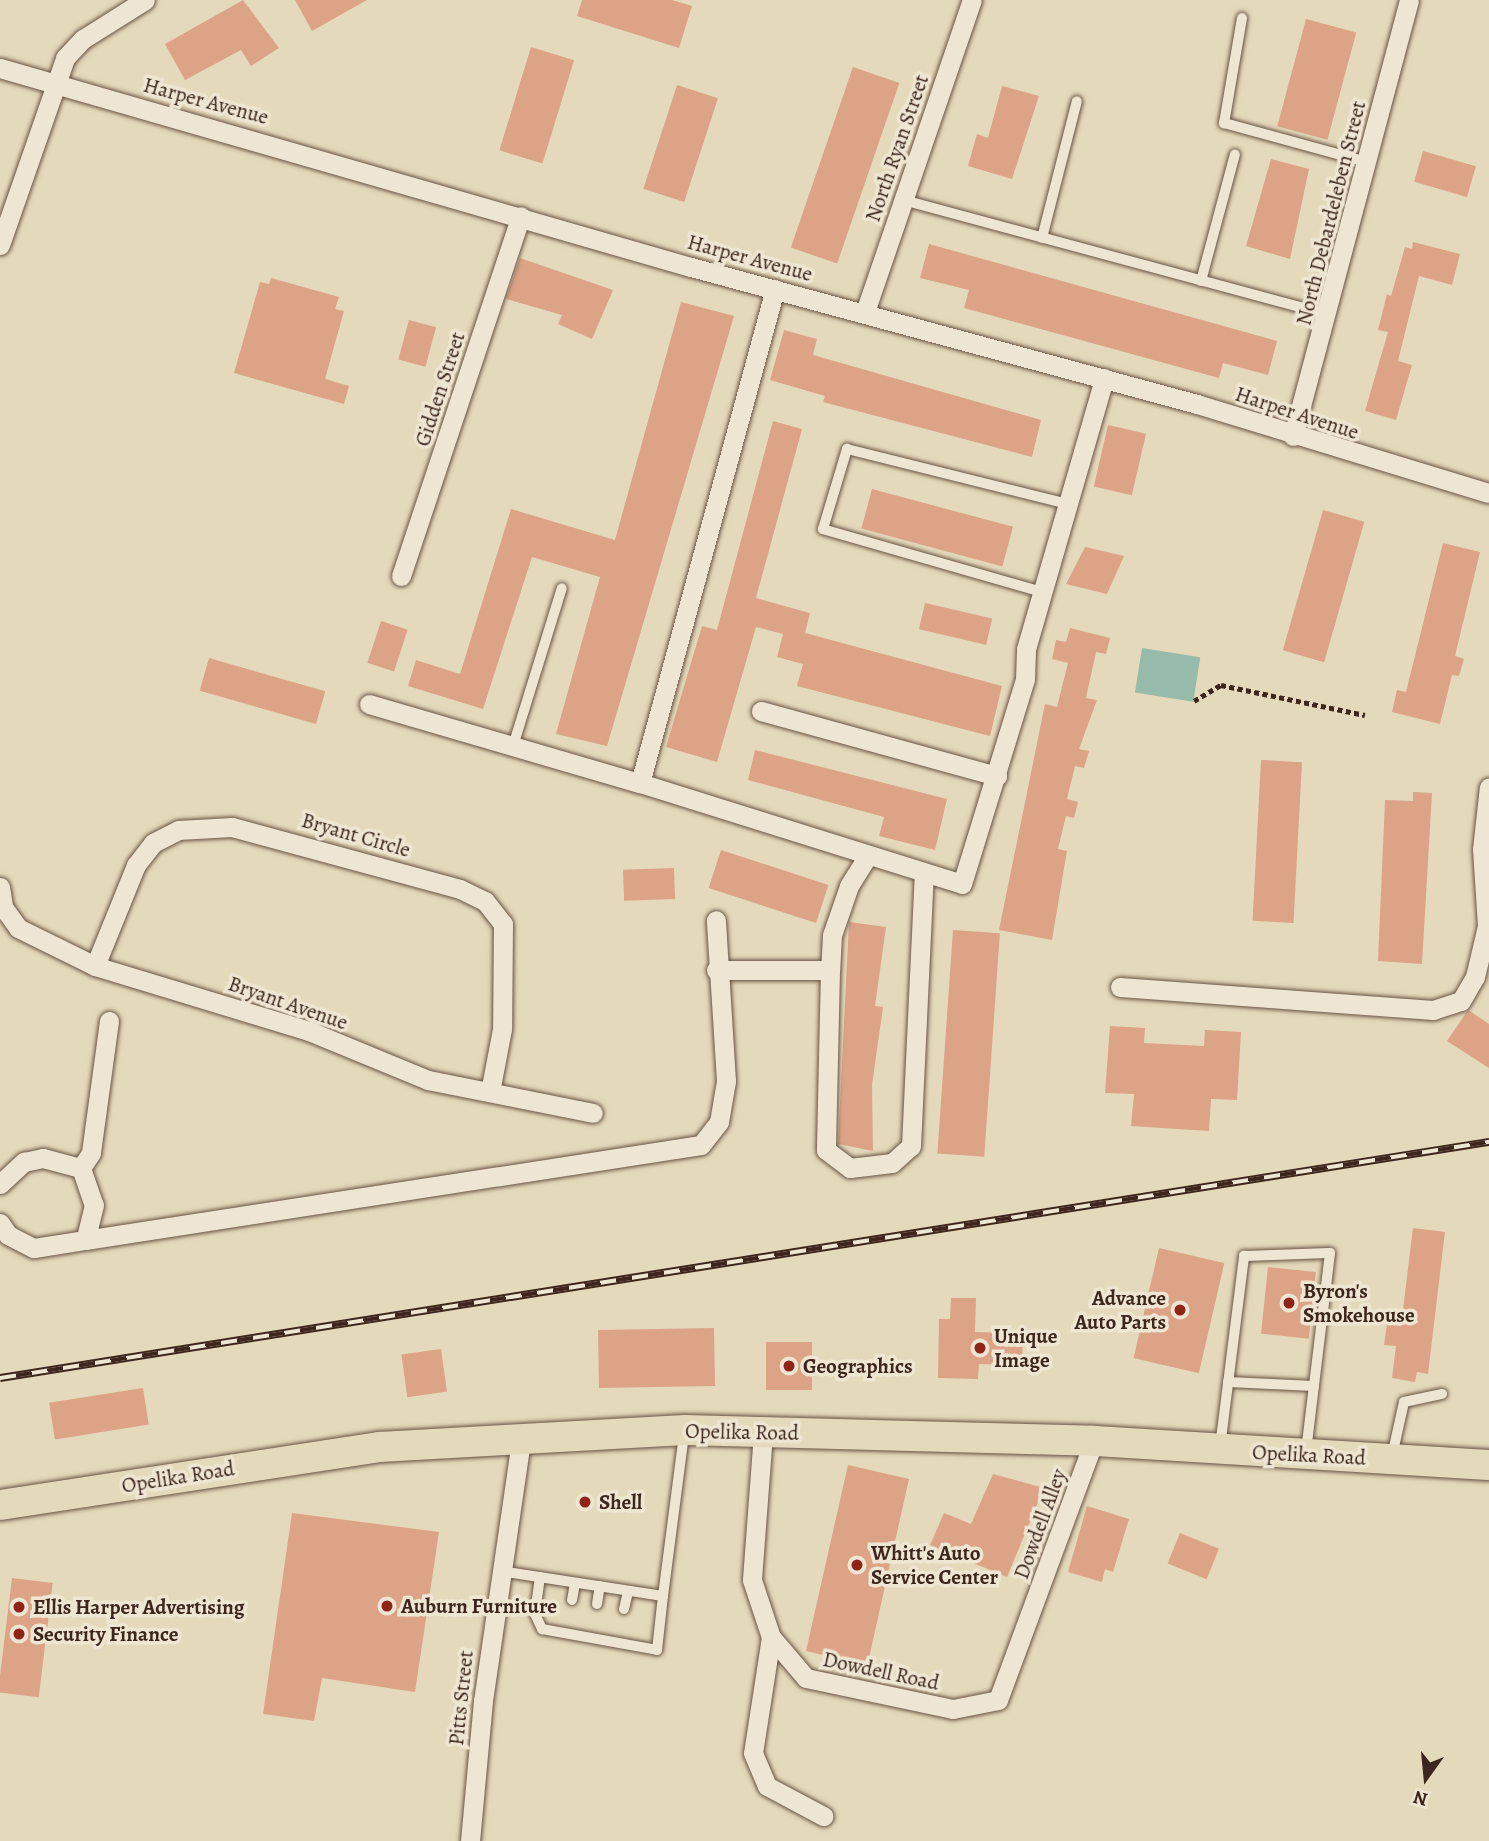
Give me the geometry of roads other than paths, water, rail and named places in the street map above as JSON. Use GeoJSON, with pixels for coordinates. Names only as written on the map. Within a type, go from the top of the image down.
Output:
{"type":"FeatureCollection","features":[{"type":"Feature","properties":{"kind":"main road","name":"Opelika Road"},"geometry":{"type":"LineString","coordinates":[[0,1504],[379,1447],[522,1436],[685,1430],[1094,1441],[1305,1456],[1489,1465]]}},
{"type":"Feature","properties":{"kind":"street"},"geometry":{"type":"LineString","coordinates":[[0,245],[65,58],[83,38],[145,0]]}},
{"type":"Feature","properties":{"kind":"street","name":"North Ryan Street"},"geometry":{"type":"LineString","coordinates":[[865,312],[972,0]]}},
{"type":"Feature","properties":{"kind":"street","name":"North Debardeleben Street"},"geometry":{"type":"LineString","coordinates":[[1293,436],[1328,315],[1409,0]]}},
{"type":"Feature","properties":{"kind":"street","name":"Harper Avenue"},"geometry":{"type":"LineString","coordinates":[[0,68],[775,289],[1104,378],[1489,493]]}},
{"type":"Feature","properties":{"kind":"street","name":"Gidden Street"},"geometry":{"type":"LineString","coordinates":[[401,576],[521,216]]}},
{"type":"Feature","properties":{"kind":"street"},"geometry":{"type":"LineString","coordinates":[[640,783],[775,289]]}},
{"type":"Feature","properties":{"kind":"street"},"geometry":{"type":"LineString","coordinates":[[369,704],[640,783],[867,857],[962,884],[997,776],[1042,592],[1104,378]]}},
{"type":"Feature","properties":{"kind":"street"},"geometry":{"type":"LineString","coordinates":[[761,711],[997,776]]}},
{"type":"Feature","properties":{"kind":"street"},"geometry":{"type":"LineString","coordinates":[[1120,987],[1433,1010],[1461,1001],[1475,977],[1487,926],[1482,849],[1489,787]]}},
{"type":"Feature","properties":{"kind":"street","name":"Bryant Circle"},"geometry":{"type":"LineString","coordinates":[[94,966],[136,865],[153,844],[178,830],[232,827],[460,889],[485,901],[503,924],[502,1029],[490,1092]]}},
{"type":"Feature","properties":{"kind":"street"},"geometry":{"type":"LineString","coordinates":[[867,857],[849,886],[832,935],[827,1150],[835,1163],[863,1168],[892,1163],[911,1146],[924,873]]}},
{"type":"Feature","properties":{"kind":"street","name":"Bryant Avenue"},"geometry":{"type":"LineString","coordinates":[[0,887],[4,907],[19,928],[94,966],[309,1031],[428,1080],[593,1113]]}},
{"type":"Feature","properties":{"kind":"street"},"geometry":{"type":"LineString","coordinates":[[3,1234],[34,1248],[701,1145],[719,1122],[726,1081],[716,970],[716,920]]}},
{"type":"Feature","properties":{"kind":"street"},"geometry":{"type":"LineString","coordinates":[[716,970],[830,970]]}},
{"type":"Feature","properties":{"kind":"street"},"geometry":{"type":"LineString","coordinates":[[80,1168],[91,1153],[109,1021]]}},
{"type":"Feature","properties":{"kind":"street"},"geometry":{"type":"LineString","coordinates":[[0,1184],[34,1160],[80,1168]]}},
{"type":"Feature","properties":{"kind":"street"},"geometry":{"type":"LineString","coordinates":[[80,1168],[94,1205],[85,1240]]}},
{"type":"Feature","properties":{"kind":"street","name":"Dowdell Road"},"geometry":{"type":"LineString","coordinates":[[763,1433],[752,1580],[771,1637],[806,1678],[953,1709],[998,1700]]}},
{"type":"Feature","properties":{"kind":"street","name":"Pitts Street"},"geometry":{"type":"LineString","coordinates":[[470,1841],[499,1571],[522,1436]]}},
{"type":"Feature","properties":{"kind":"street","name":"Dowdell Alley"},"geometry":{"type":"LineString","coordinates":[[998,1700],[1094,1441]]}},
{"type":"Feature","properties":{"kind":"street"},"geometry":{"type":"LineString","coordinates":[[771,1637],[753,1753],[767,1786],[823,1816]]}},
{"type":"Feature","properties":{"kind":"lane"},"geometry":{"type":"LineString","coordinates":[[1242,18],[1224,123],[1368,162]]}},
{"type":"Feature","properties":{"kind":"lane"},"geometry":{"type":"LineString","coordinates":[[1042,238],[1077,101]]}},
{"type":"Feature","properties":{"kind":"lane"},"geometry":{"type":"LineString","coordinates":[[1201,281],[1235,154]]}},
{"type":"Feature","properties":{"kind":"lane"},"geometry":{"type":"LineString","coordinates":[[902,200],[1328,315]]}},
{"type":"Feature","properties":{"kind":"lane"},"geometry":{"type":"LineString","coordinates":[[1042,592],[823,529],[847,449],[1068,504]]}},
{"type":"Feature","properties":{"kind":"lane"},"geometry":{"type":"LineString","coordinates":[[513,746],[562,588]]}},
{"type":"Feature","properties":{"kind":"lane"},"geometry":{"type":"LineString","coordinates":[[1220,1450],[1244,1256],[1330,1253],[1305,1456]]}},
{"type":"Feature","properties":{"kind":"lane"},"geometry":{"type":"LineString","coordinates":[[1228,1382],[1314,1385]]}},
{"type":"Feature","properties":{"kind":"lane"},"geometry":{"type":"LineString","coordinates":[[1391,1460],[1404,1402],[1442,1394]]}},
{"type":"Feature","properties":{"kind":"lane"},"geometry":{"type":"LineString","coordinates":[[540,1577],[535,1614],[542,1629],[568,1628],[619,1638],[657,1650],[685,1430]]}},
{"type":"Feature","properties":{"kind":"lane"},"geometry":{"type":"LineString","coordinates":[[499,1571],[663,1596]]}},
{"type":"Feature","properties":{"kind":"lane"},"geometry":{"type":"LineString","coordinates":[[572,1600],[575,1583]]}},
{"type":"Feature","properties":{"kind":"lane"},"geometry":{"type":"LineString","coordinates":[[597,1604],[600,1586]]}},
{"type":"Feature","properties":{"kind":"lane"},"geometry":{"type":"LineString","coordinates":[[624,1609],[628,1591]]}},
{"type":"Feature","properties":{"kind":"railway"},"geometry":{"type":"LineString","coordinates":[[0,1378],[1489,1142]]}},
{"type":"Feature","properties":{"kind":"place","name":"Byron's Smokehouse"},"geometry":{"type":"Point","coordinates":[1289,1303]}},
{"type":"Feature","properties":{"kind":"place","name":"Advance Auto Parts"},"geometry":{"type":"Point","coordinates":[1180,1310]}},
{"type":"Feature","properties":{"kind":"place","name":"Unique Image"},"geometry":{"type":"Point","coordinates":[980,1348]}},
{"type":"Feature","properties":{"kind":"place","name":"Geographics"},"geometry":{"type":"Point","coordinates":[789,1366]}},
{"type":"Feature","properties":{"kind":"place","name":"Shell"},"geometry":{"type":"Point","coordinates":[585,1502]}},
{"type":"Feature","properties":{"kind":"place","name":"Whitt's Auto Service Center"},"geometry":{"type":"Point","coordinates":[857,1565]}},
{"type":"Feature","properties":{"kind":"place","name":"Auburn Furniture"},"geometry":{"type":"Point","coordinates":[387,1606]}},
{"type":"Feature","properties":{"kind":"place","name":"Ellis Harper Advertising"},"geometry":{"type":"Point","coordinates":[19,1607]}},
{"type":"Feature","properties":{"kind":"place","name":"Security Finance"},"geometry":{"type":"Point","coordinates":[19,1634]}}]}
